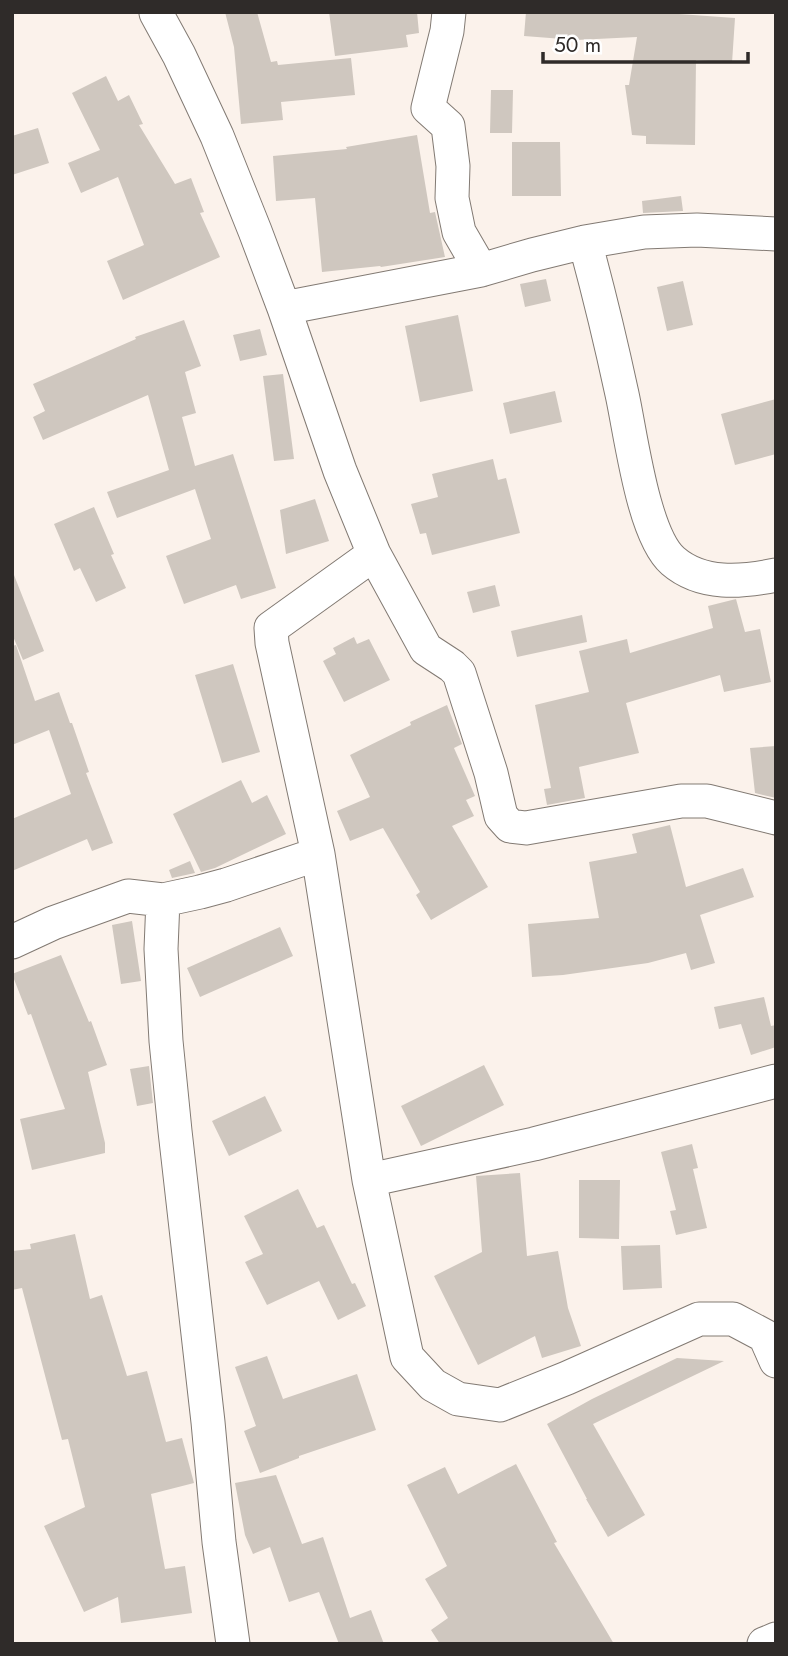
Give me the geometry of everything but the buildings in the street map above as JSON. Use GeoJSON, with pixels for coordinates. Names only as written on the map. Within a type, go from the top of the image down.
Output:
{"type":"FeatureCollection","features":[{"type":"Feature","properties":{"kind":"street"},"geometry":{"type":"LineString","coordinates":[[150,12],[157,13],[179,55],[217,136],[256,230],[340,471],[374,555],[426,649],[459,673],[491,773],[501,816],[510,826],[526,828],[707,800],[776,818]]}},
{"type":"Feature","properties":{"kind":"street"},"geometry":{"type":"LineString","coordinates":[[449,12],[447,31],[428,108],[449,126],[453,166],[452,198],[459,232],[481,270]]}},
{"type":"Feature","properties":{"kind":"street"},"geometry":{"type":"LineString","coordinates":[[284,309],[481,270],[532,255],[644,232],[697,230],[776,234]]}},
{"type":"Feature","properties":{"kind":"street"},"geometry":{"type":"LineString","coordinates":[[585,243],[600,298],[642,488],[652,527],[661,547],[672,561],[688,572],[706,578],[728,581],[776,575]]}},
{"type":"Feature","properties":{"kind":"street"},"geometry":{"type":"LineString","coordinates":[[374,555],[271,628],[318,854],[369,1180],[407,1357],[433,1385],[458,1399],[500,1405],[699,1320],[733,1319],[744,1324],[765,1336],[776,1361]]}},
{"type":"Feature","properties":{"kind":"street"},"geometry":{"type":"LineString","coordinates":[[12,942],[53,923],[128,896],[163,900],[226,885],[318,854]]}},
{"type":"Feature","properties":{"kind":"street"},"geometry":{"type":"LineString","coordinates":[[163,900],[161,949],[173,1118],[219,1542],[233,1644]]}},
{"type":"Feature","properties":{"kind":"street"},"geometry":{"type":"LineString","coordinates":[[369,1180],[534,1144],[776,1081]]}},
{"type":"Feature","properties":{"kind":"street"},"geometry":{"type":"LineString","coordinates":[[764,1644],[776,1639]]}}]}
